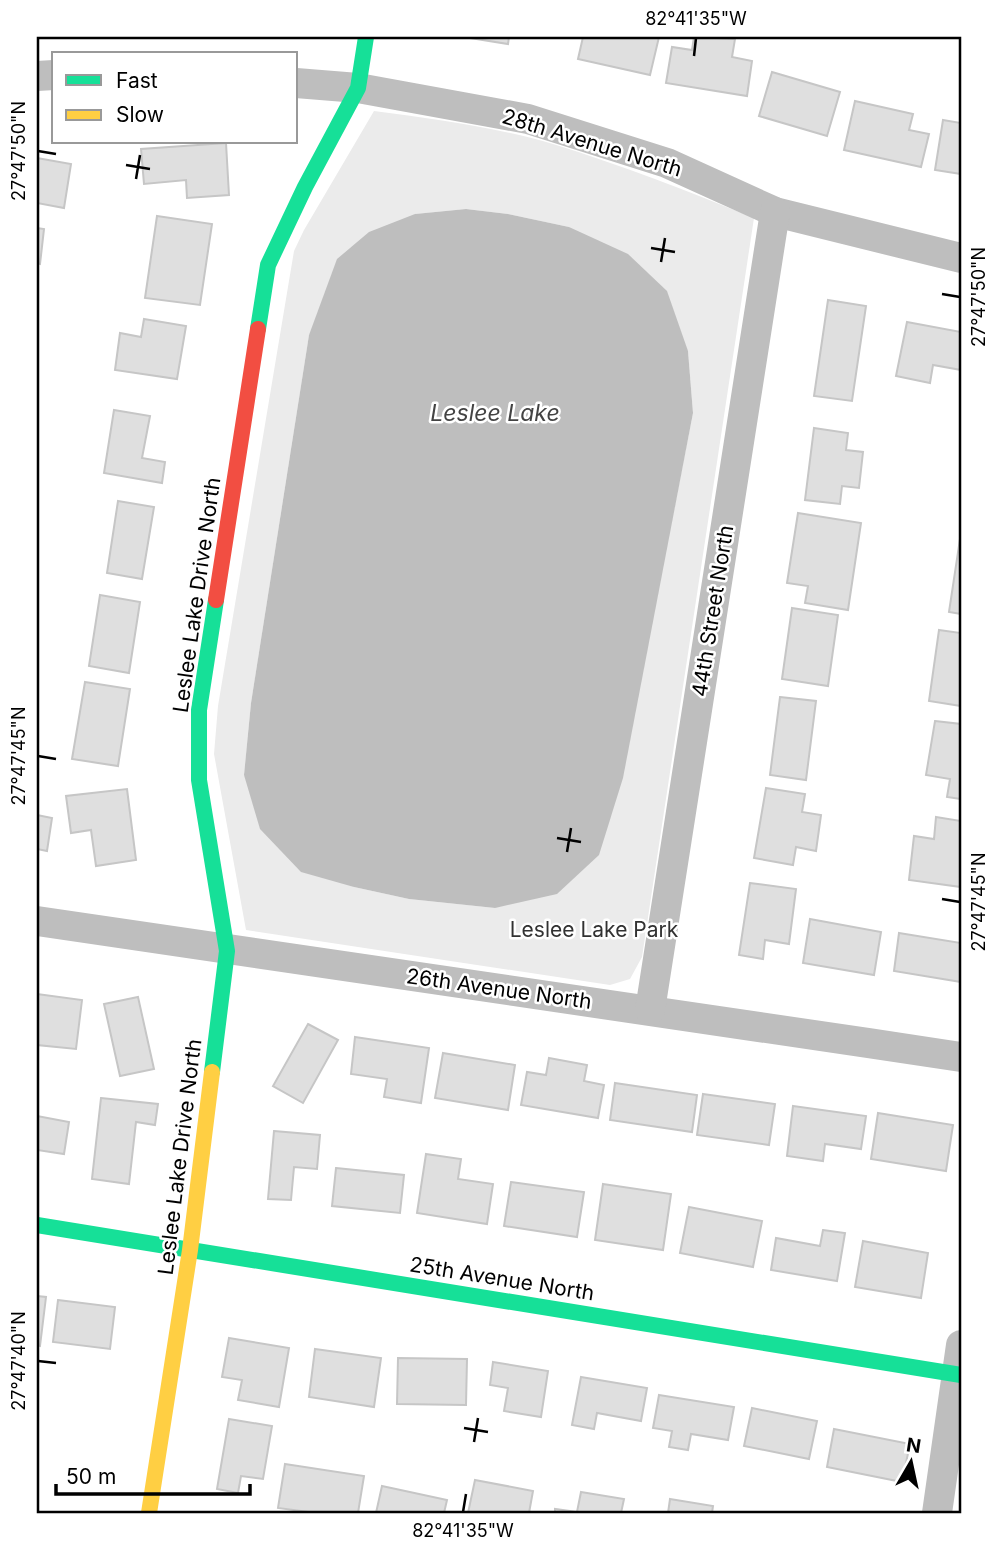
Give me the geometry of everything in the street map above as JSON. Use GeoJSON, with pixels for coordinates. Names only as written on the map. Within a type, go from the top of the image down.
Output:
{"type":"FeatureCollection","features":[{"type":"Feature","properties":{"kind":"street","name":"Leslee Lake Drive North"},"geometry":{"type":"LineString","coordinates":[[149,1513],[190,1250],[227,951],[199,780],[199,710],[268,264],[358,88],[366,37]]}},
{"type":"Feature","properties":{"kind":"street","name":"28th Avenue North"},"geometry":{"type":"LineString","coordinates":[[298,83],[358,88],[528,119],[667,163],[775,212],[961,258]]}},
{"type":"Feature","properties":{"kind":"street","name":"44th Street North"},"geometry":{"type":"LineString","coordinates":[[650,1010],[775,212]]}},
{"type":"Feature","properties":{"kind":"street","name":"26th Avenue North"},"geometry":{"type":"LineString","coordinates":[[37,921],[961,1057]]}},
{"type":"Feature","properties":{"kind":"street","name":"25th Avenue North"},"geometry":{"type":"LineString","coordinates":[[37,1225],[959,1375]]}},
{"type":"Feature","properties":{"kind":"street"},"geometry":{"type":"LineString","coordinates":[[937,1513],[959,1375],[961,1345]]}},
{"type":"Feature","properties":{"kind":"green space","name":"Leslee Lake Park"},"geometry":{"type":"Polygon","coordinates":[[[374,111],[487,128],[553,144],[754,218],[642,957],[630,979],[610,985],[246,930],[214,754],[218,706],[294,251],[374,111]],[[466,209],[415,214],[309,335],[251,703],[244,775],[354,887],[409,899],[495,908],[672,520],[693,413],[688,351],[569,227],[508,214],[466,209]]]}},
{"type":"Feature","properties":{"kind":"water","name":"Leslee Lake"},"geometry":{"type":"Polygon","coordinates":[[[466,209],[508,214],[569,227],[628,254],[667,291],[688,351],[693,413],[623,778],[599,855],[557,894],[495,908],[409,899],[301,872],[260,829],[244,775],[251,703],[309,335],[337,259],[369,232],[415,214],[466,209]]]}},
{"type":"Feature","properties":{"kind":"building"},"geometry":{"type":"Polygon","coordinates":[[[464,37],[509,37],[508,44],[464,37]]]}},
{"type":"Feature","properties":{"kind":"building"},"geometry":{"type":"Polygon","coordinates":[[[583,37],[659,37],[650,75],[578,59],[583,37]]]}},
{"type":"Feature","properties":{"kind":"building"},"geometry":{"type":"Polygon","coordinates":[[[694,37],[735,39],[732,57],[752,61],[747,96],[666,83],[672,47],[692,50],[694,37]]]}},
{"type":"Feature","properties":{"kind":"building"},"geometry":{"type":"Polygon","coordinates":[[[772,72],[840,92],[827,136],[759,116],[772,72]]]}},
{"type":"Feature","properties":{"kind":"building"},"geometry":{"type":"Polygon","coordinates":[[[855,101],[913,114],[909,130],[929,134],[921,167],[844,150],[855,101]]]}},
{"type":"Feature","properties":{"kind":"building"},"geometry":{"type":"Polygon","coordinates":[[[943,120],[961,123],[961,174],[935,170],[943,120]]]}},
{"type":"Feature","properties":{"kind":"building"},"geometry":{"type":"Polygon","coordinates":[[[226,144],[229,195],[187,198],[186,180],[144,184],[141,149],[226,144]]]}},
{"type":"Feature","properties":{"kind":"building"},"geometry":{"type":"Polygon","coordinates":[[[37,158],[71,164],[64,208],[37,203],[37,158]]]}},
{"type":"Feature","properties":{"kind":"building"},"geometry":{"type":"Polygon","coordinates":[[[157,216],[212,224],[200,305],[145,298],[157,216]]]}},
{"type":"Feature","properties":{"kind":"building"},"geometry":{"type":"Polygon","coordinates":[[[37,228],[44,229],[40,264],[37,263],[37,228]]]}},
{"type":"Feature","properties":{"kind":"building"},"geometry":{"type":"Polygon","coordinates":[[[828,300],[866,306],[852,401],[814,396],[828,300]]]}},
{"type":"Feature","properties":{"kind":"building"},"geometry":{"type":"Polygon","coordinates":[[[144,319],[186,326],[177,379],[115,370],[120,333],[141,337],[144,319]]]}},
{"type":"Feature","properties":{"kind":"building"},"geometry":{"type":"Polygon","coordinates":[[[907,322],[961,332],[961,370],[933,365],[930,383],[896,376],[907,322]]]}},
{"type":"Feature","properties":{"kind":"building"},"geometry":{"type":"Polygon","coordinates":[[[114,410],[150,416],[142,458],[165,462],[162,483],[104,473],[114,410]]]}},
{"type":"Feature","properties":{"kind":"building"},"geometry":{"type":"Polygon","coordinates":[[[814,428],[848,433],[846,450],[863,452],[859,488],[842,486],[840,504],[805,500],[814,428]]]}},
{"type":"Feature","properties":{"kind":"building"},"geometry":{"type":"Polygon","coordinates":[[[118,501],[154,507],[142,579],[107,573],[118,501]]]}},
{"type":"Feature","properties":{"kind":"building"},"geometry":{"type":"Polygon","coordinates":[[[798,513],[861,523],[848,610],[805,603],[808,586],[787,583],[798,513]]]}},
{"type":"Feature","properties":{"kind":"building"},"geometry":{"type":"Polygon","coordinates":[[[961,539],[961,614],[949,612],[961,539]]]}},
{"type":"Feature","properties":{"kind":"building"},"geometry":{"type":"Polygon","coordinates":[[[100,595],[140,602],[129,673],[89,666],[100,595]]]}},
{"type":"Feature","properties":{"kind":"building"},"geometry":{"type":"Polygon","coordinates":[[[792,608],[838,615],[828,686],[782,679],[792,608]]]}},
{"type":"Feature","properties":{"kind":"building"},"geometry":{"type":"Polygon","coordinates":[[[939,630],[961,633],[961,706],[929,701],[939,630]]]}},
{"type":"Feature","properties":{"kind":"building"},"geometry":{"type":"Polygon","coordinates":[[[85,682],[130,689],[118,766],[72,759],[85,682]]]}},
{"type":"Feature","properties":{"kind":"building"},"geometry":{"type":"Polygon","coordinates":[[[780,697],[816,701],[806,780],[770,775],[780,697]]]}},
{"type":"Feature","properties":{"kind":"building"},"geometry":{"type":"Polygon","coordinates":[[[935,721],[961,724],[961,799],[947,797],[950,779],[926,775],[935,721]]]}},
{"type":"Feature","properties":{"kind":"building"},"geometry":{"type":"Polygon","coordinates":[[[766,788],[805,794],[802,812],[821,815],[816,851],[796,847],[793,865],[754,858],[766,788]]]}},
{"type":"Feature","properties":{"kind":"building"},"geometry":{"type":"Polygon","coordinates":[[[127,789],[136,860],[96,866],[91,830],[71,833],[66,796],[127,789]]]}},
{"type":"Feature","properties":{"kind":"building"},"geometry":{"type":"Polygon","coordinates":[[[37,815],[52,818],[47,851],[37,849],[37,815]]]}},
{"type":"Feature","properties":{"kind":"building"},"geometry":{"type":"Polygon","coordinates":[[[936,817],[961,821],[961,887],[909,880],[914,836],[934,839],[936,817]]]}},
{"type":"Feature","properties":{"kind":"building"},"geometry":{"type":"Polygon","coordinates":[[[750,883],[796,889],[789,944],[765,940],[763,959],[739,955],[750,883]]]}},
{"type":"Feature","properties":{"kind":"building"},"geometry":{"type":"Polygon","coordinates":[[[810,919],[881,932],[874,975],[803,963],[810,919]]]}},
{"type":"Feature","properties":{"kind":"building"},"geometry":{"type":"Polygon","coordinates":[[[899,933],[961,943],[961,982],[894,971],[899,933]]]}},
{"type":"Feature","properties":{"kind":"building"},"geometry":{"type":"Polygon","coordinates":[[[37,994],[82,1000],[76,1049],[37,1045],[37,994]]]}},
{"type":"Feature","properties":{"kind":"building"},"geometry":{"type":"Polygon","coordinates":[[[138,997],[154,1069],[120,1076],[104,1004],[138,997]]]}},
{"type":"Feature","properties":{"kind":"building"},"geometry":{"type":"Polygon","coordinates":[[[308,1024],[338,1040],[303,1103],[273,1086],[308,1024]]]}},
{"type":"Feature","properties":{"kind":"building"},"geometry":{"type":"Polygon","coordinates":[[[355,1037],[429,1048],[421,1103],[384,1097],[387,1079],[351,1074],[355,1037]]]}},
{"type":"Feature","properties":{"kind":"building"},"geometry":{"type":"Polygon","coordinates":[[[443,1053],[515,1065],[508,1110],[435,1098],[443,1053]]]}},
{"type":"Feature","properties":{"kind":"building"},"geometry":{"type":"Polygon","coordinates":[[[549,1058],[587,1065],[584,1081],[604,1085],[598,1118],[521,1105],[527,1072],[546,1075],[549,1058]]]}},
{"type":"Feature","properties":{"kind":"building"},"geometry":{"type":"Polygon","coordinates":[[[615,1083],[697,1095],[692,1132],[610,1120],[615,1083]]]}},
{"type":"Feature","properties":{"kind":"building"},"geometry":{"type":"Polygon","coordinates":[[[703,1094],[775,1104],[769,1145],[697,1135],[703,1094]]]}},
{"type":"Feature","properties":{"kind":"building"},"geometry":{"type":"Polygon","coordinates":[[[101,1098],[158,1104],[155,1125],[136,1122],[129,1184],[92,1179],[101,1098]]]}},
{"type":"Feature","properties":{"kind":"building"},"geometry":{"type":"Polygon","coordinates":[[[793,1106],[866,1116],[861,1149],[825,1144],[823,1161],[787,1156],[793,1106]]]}},
{"type":"Feature","properties":{"kind":"building"},"geometry":{"type":"Polygon","coordinates":[[[878,1113],[953,1125],[946,1171],[871,1159],[878,1113]]]}},
{"type":"Feature","properties":{"kind":"building"},"geometry":{"type":"Polygon","coordinates":[[[37,1116],[69,1122],[64,1154],[37,1150],[37,1116]]]}},
{"type":"Feature","properties":{"kind":"building"},"geometry":{"type":"Polygon","coordinates":[[[274,1131],[320,1135],[317,1169],[294,1167],[291,1200],[268,1199],[274,1131]]]}},
{"type":"Feature","properties":{"kind":"building"},"geometry":{"type":"Polygon","coordinates":[[[426,1154],[461,1159],[458,1179],[493,1184],[487,1224],[417,1213],[426,1154]]]}},
{"type":"Feature","properties":{"kind":"building"},"geometry":{"type":"Polygon","coordinates":[[[336,1168],[404,1175],[400,1213],[332,1206],[336,1168]]]}},
{"type":"Feature","properties":{"kind":"building"},"geometry":{"type":"Polygon","coordinates":[[[511,1182],[584,1192],[577,1237],[504,1226],[511,1182]]]}},
{"type":"Feature","properties":{"kind":"building"},"geometry":{"type":"Polygon","coordinates":[[[603,1184],[671,1194],[663,1250],[595,1240],[603,1184]]]}},
{"type":"Feature","properties":{"kind":"building"},"geometry":{"type":"Polygon","coordinates":[[[689,1207],[762,1221],[753,1267],[680,1253],[689,1207]]]}},
{"type":"Feature","properties":{"kind":"building"},"geometry":{"type":"Polygon","coordinates":[[[823,1230],[845,1233],[837,1281],[771,1270],[776,1238],[820,1246],[823,1230]]]}},
{"type":"Feature","properties":{"kind":"building"},"geometry":{"type":"Polygon","coordinates":[[[863,1241],[928,1253],[921,1298],[855,1287],[863,1241]]]}},
{"type":"Feature","properties":{"kind":"building"},"geometry":{"type":"Polygon","coordinates":[[[37,1296],[46,1297],[40,1346],[37,1345],[37,1296]]]}},
{"type":"Feature","properties":{"kind":"building"},"geometry":{"type":"Polygon","coordinates":[[[58,1300],[115,1307],[110,1349],[53,1342],[58,1300]]]}},
{"type":"Feature","properties":{"kind":"building"},"geometry":{"type":"Polygon","coordinates":[[[229,1338],[289,1348],[279,1407],[238,1400],[242,1380],[222,1377],[229,1338]]]}},
{"type":"Feature","properties":{"kind":"building"},"geometry":{"type":"Polygon","coordinates":[[[315,1349],[381,1358],[374,1407],[309,1397],[315,1349]]]}},
{"type":"Feature","properties":{"kind":"building"},"geometry":{"type":"Polygon","coordinates":[[[398,1358],[467,1359],[466,1405],[397,1404],[398,1358]]]}},
{"type":"Feature","properties":{"kind":"building"},"geometry":{"type":"Polygon","coordinates":[[[493,1362],[548,1371],[541,1417],[504,1411],[508,1388],[490,1385],[493,1362]]]}},
{"type":"Feature","properties":{"kind":"building"},"geometry":{"type":"Polygon","coordinates":[[[581,1377],[647,1388],[641,1421],[597,1413],[594,1429],[572,1425],[581,1377]]]}},
{"type":"Feature","properties":{"kind":"building"},"geometry":{"type":"Polygon","coordinates":[[[659,1395],[734,1407],[728,1440],[691,1434],[688,1450],[669,1447],[672,1431],[653,1428],[659,1395]]]}},
{"type":"Feature","properties":{"kind":"building"},"geometry":{"type":"Polygon","coordinates":[[[752,1408],[817,1421],[809,1459],[744,1446],[752,1408]]]}},
{"type":"Feature","properties":{"kind":"building"},"geometry":{"type":"Polygon","coordinates":[[[229,1419],[272,1426],[263,1479],[241,1476],[238,1493],[217,1489],[229,1419]]]}},
{"type":"Feature","properties":{"kind":"building"},"geometry":{"type":"Polygon","coordinates":[[[834,1429],[910,1444],[902,1482],[827,1467],[834,1429]]]}},
{"type":"Feature","properties":{"kind":"building"},"geometry":{"type":"Polygon","coordinates":[[[285,1464],[364,1476],[358,1513],[316,1513],[278,1508],[285,1464]]]}},
{"type":"Feature","properties":{"kind":"building"},"geometry":{"type":"Polygon","coordinates":[[[475,1480],[533,1491],[529,1513],[468,1513],[475,1480]]]}},
{"type":"Feature","properties":{"kind":"building"},"geometry":{"type":"Polygon","coordinates":[[[382,1486],[447,1500],[444,1513],[376,1513],[382,1486]]]}},
{"type":"Feature","properties":{"kind":"building"},"geometry":{"type":"Polygon","coordinates":[[[581,1492],[624,1499],[621,1513],[555,1513],[555,1509],[577,1512],[581,1492]]]}},
{"type":"Feature","properties":{"kind":"building"},"geometry":{"type":"Polygon","coordinates":[[[670,1499],[713,1506],[712,1513],[668,1513],[670,1499]]]}},
{"type":"Feature","properties":{"kind":"traffic: fast"},"geometry":{"type":"LineString","coordinates":[[258,329],[268,265],[305,187],[358,88],[366,37]]}},
{"type":"Feature","properties":{"kind":"traffic: fast"},"geometry":{"type":"LineString","coordinates":[[212,1072],[227,951],[199,780],[199,710],[216,600]]}},
{"type":"Feature","properties":{"kind":"traffic: fast"},"geometry":{"type":"LineString","coordinates":[[37,1225],[961,1375]]}},
{"type":"Feature","properties":{"kind":"traffic: slow"},"geometry":{"type":"LineString","coordinates":[[149,1513],[190,1250],[212,1072]]}},
{"type":"Feature","properties":{"kind":"traffic: jam"},"geometry":{"type":"LineString","coordinates":[[216,600],[258,329]]}}]}
